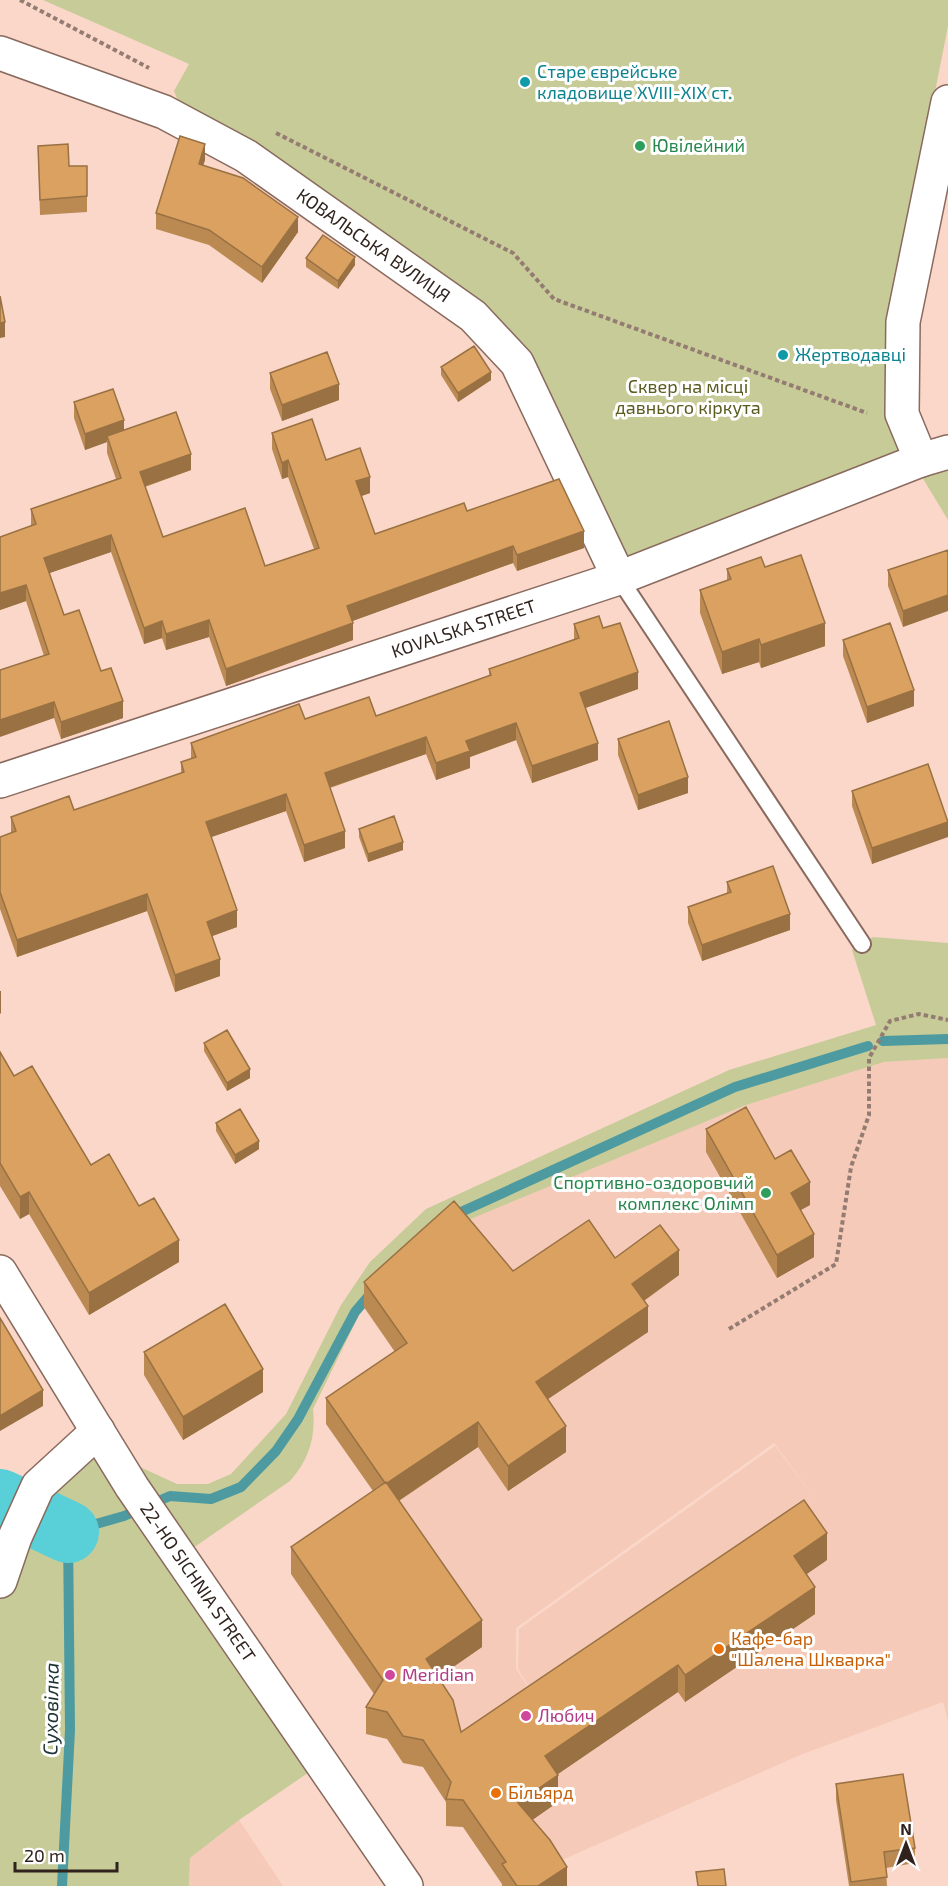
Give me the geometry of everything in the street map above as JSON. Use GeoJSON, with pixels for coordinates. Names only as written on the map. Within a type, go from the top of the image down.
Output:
{"type":"FeatureCollection","features":[{"type":"Feature","properties":{"kind":"street","name":"КОВАЛЬСЬКА ВУЛИЦЯ"},"geometry":{"type":"LineString","coordinates":[[0,53],[164,112],[227,146],[473,316],[517,363],[619,578]]}},
{"type":"Feature","properties":{"kind":"street"},"geometry":{"type":"LineString","coordinates":[[934,456],[908,428],[902,414],[903,322],[948,102]]}},
{"type":"Feature","properties":{"kind":"street","name":"KOVALSKA STREET"},"geometry":{"type":"LineString","coordinates":[[0,781],[619,578],[934,456]]}},
{"type":"Feature","properties":{"kind":"street","name":"22-HO SICHNIA STREET"},"geometry":{"type":"LineString","coordinates":[[0,1272],[132,1487],[406,1886]]}},
{"type":"Feature","properties":{"kind":"street"},"geometry":{"type":"LineString","coordinates":[[0,1581],[20,1526],[38,1486],[98,1431]]}},
{"type":"Feature","properties":{"kind":"lane"},"geometry":{"type":"LineString","coordinates":[[619,578],[862,944]]}},
{"type":"Feature","properties":{"kind":"path"},"geometry":{"type":"LineString","coordinates":[[20,0],[157,72]]}},
{"type":"Feature","properties":{"kind":"path"},"geometry":{"type":"LineString","coordinates":[[273,131],[513,253],[554,299],[908,428]]}},
{"type":"Feature","properties":{"kind":"path"},"geometry":{"type":"LineString","coordinates":[[729,1329],[836,1264],[852,1167],[869,1115],[869,1058],[890,1021],[919,1014],[948,1020]]}},
{"type":"Feature","properties":{"kind":"shaded area"},"geometry":{"type":"Polygon","coordinates":[[[948,1058],[948,1721],[943,1702],[800,1755],[503,1886],[463,1827],[445,1826],[451,1809],[429,1777],[426,1686],[482,1647],[386,1509],[478,1447],[508,1491],[566,1451],[407,1369],[363,1307],[454,1226],[746,1105],[884,1062],[948,1058]],[[774,1443],[516,1628],[516,1669],[537,1701],[518,1669],[519,1629],[775,1446],[822,1508],[774,1443]]]}},
{"type":"Feature","properties":{"kind":"shaded area"},"geometry":{"type":"Polygon","coordinates":[[[239,1820],[283,1886],[189,1886],[190,1858],[239,1820]]]}},
{"type":"Feature","properties":{"kind":"green space","name":"Сквер на місці давнього кіркута"},"geometry":{"type":"Polygon","coordinates":[[[43,0],[948,0],[948,26],[892,310],[906,457],[621,567],[522,361],[184,116],[174,91],[189,64],[43,0]]]}},
{"type":"Feature","properties":{"kind":"green space"},"geometry":{"type":"Polygon","coordinates":[[[948,470],[948,520],[922,477],[948,470]]]}},
{"type":"Feature","properties":{"kind":"green space"},"geometry":{"type":"Polygon","coordinates":[[[873,937],[948,943],[948,1058],[884,1062],[746,1105],[454,1226],[363,1307],[313,1409],[310,1448],[297,1473],[290,1481],[180,1557],[321,1764],[239,1820],[190,1858],[189,1886],[0,1886],[0,1581],[15,1537],[98,1431],[138,1466],[177,1484],[208,1484],[231,1474],[286,1414],[341,1305],[370,1262],[426,1209],[729,1070],[876,1025],[852,950],[873,937]]]}},
{"type":"Feature","properties":{"kind":"building"},"geometry":{"type":"Polygon","coordinates":[[[180,136],[205,144],[199,164],[243,178],[298,217],[262,267],[209,230],[156,213],[180,136]]]}},
{"type":"Feature","properties":{"kind":"building"},"geometry":{"type":"Polygon","coordinates":[[[68,144],[69,166],[87,166],[87,196],[40,200],[38,146],[68,144]]]}},
{"type":"Feature","properties":{"kind":"building"},"geometry":{"type":"Polygon","coordinates":[[[323,235],[355,257],[338,281],[306,258],[323,235]]]}},
{"type":"Feature","properties":{"kind":"building"},"geometry":{"type":"Polygon","coordinates":[[[0,296],[5,322],[0,323],[0,296]]]}},
{"type":"Feature","properties":{"kind":"building"},"geometry":{"type":"Polygon","coordinates":[[[474,346],[491,372],[458,393],[441,367],[474,346]]]}},
{"type":"Feature","properties":{"kind":"building"},"geometry":{"type":"Polygon","coordinates":[[[327,352],[339,384],[282,405],[270,373],[327,352]]]}},
{"type":"Feature","properties":{"kind":"building"},"geometry":{"type":"Polygon","coordinates":[[[113,389],[124,420],[85,434],[74,402],[113,389]]]}},
{"type":"Feature","properties":{"kind":"building"},"geometry":{"type":"Polygon","coordinates":[[[176,412],[191,454],[140,472],[163,537],[245,508],[265,566],[319,548],[288,460],[282,463],[272,433],[312,419],[326,460],[360,448],[370,477],[356,481],[375,534],[464,503],[467,511],[559,479],[584,531],[517,555],[513,546],[347,606],[353,623],[226,669],[209,620],[166,634],[162,621],[144,628],[111,535],[44,558],[64,615],[79,610],[101,671],[111,668],[123,701],[61,722],[54,702],[0,720],[0,670],[49,654],[26,585],[0,593],[0,537],[36,524],[31,509],[121,478],[107,436],[176,412]]]}},
{"type":"Feature","properties":{"kind":"building"},"geometry":{"type":"Polygon","coordinates":[[[948,550],[948,595],[903,611],[888,570],[948,550]]]}},
{"type":"Feature","properties":{"kind":"building"},"geometry":{"type":"Polygon","coordinates":[[[801,555],[825,623],[761,645],[759,639],[722,652],[700,590],[731,579],[727,569],[761,557],[765,567],[801,555]]]}},
{"type":"Feature","properties":{"kind":"building"},"geometry":{"type":"Polygon","coordinates":[[[599,616],[603,628],[620,623],[638,672],[580,693],[598,743],[532,766],[516,723],[466,741],[470,751],[436,763],[426,737],[325,773],[345,831],[304,845],[286,794],[206,822],[237,910],[207,922],[220,959],[175,975],[147,894],[17,940],[0,892],[0,837],[16,831],[11,817],[69,796],[74,810],[184,772],[181,762],[196,757],[191,743],[299,704],[305,719],[369,697],[376,716],[491,675],[489,669],[579,638],[574,624],[599,616]]]}},
{"type":"Feature","properties":{"kind":"building"},"geometry":{"type":"Polygon","coordinates":[[[890,623],[914,690],[867,707],[843,640],[890,623]]]}},
{"type":"Feature","properties":{"kind":"building"},"geometry":{"type":"Polygon","coordinates":[[[669,721],[688,777],[638,795],[618,739],[669,721]]]}},
{"type":"Feature","properties":{"kind":"building"},"geometry":{"type":"Polygon","coordinates":[[[928,764],[948,822],[872,848],[852,791],[928,764]]]}},
{"type":"Feature","properties":{"kind":"building"},"geometry":{"type":"Polygon","coordinates":[[[394,816],[403,842],[368,854],[359,829],[394,816]]]}},
{"type":"Feature","properties":{"kind":"building"},"geometry":{"type":"Polygon","coordinates":[[[773,866],[790,914],[702,945],[688,907],[731,892],[727,882],[773,866]]]}},
{"type":"Feature","properties":{"kind":"building"},"geometry":{"type":"Polygon","coordinates":[[[227,1030],[250,1069],[227,1083],[204,1043],[227,1030]]]}},
{"type":"Feature","properties":{"kind":"building"},"geometry":{"type":"Polygon","coordinates":[[[0,1052],[14,1076],[32,1066],[91,1165],[109,1154],[139,1206],[154,1198],[179,1240],[89,1293],[29,1192],[20,1197],[0,1163],[0,1052]]]}},
{"type":"Feature","properties":{"kind":"building","name":"Спортивно-оздоровчий комплекс Олімп"},"geometry":{"type":"Polygon","coordinates":[[[746,1107],[775,1159],[791,1150],[810,1182],[791,1193],[814,1234],[777,1255],[706,1129],[746,1107]]]}},
{"type":"Feature","properties":{"kind":"building"},"geometry":{"type":"Polygon","coordinates":[[[240,1109],[259,1141],[235,1155],[216,1123],[240,1109]]]}},
{"type":"Feature","properties":{"kind":"building"},"geometry":{"type":"Polygon","coordinates":[[[454,1201],[513,1271],[589,1220],[615,1258],[660,1225],[679,1250],[632,1284],[648,1306],[536,1382],[566,1426],[508,1466],[478,1422],[385,1483],[326,1398],[407,1343],[364,1282],[454,1201]]]}},
{"type":"Feature","properties":{"kind":"building"},"geometry":{"type":"Polygon","coordinates":[[[225,1304],[263,1369],[183,1417],[144,1352],[225,1304]]]}},
{"type":"Feature","properties":{"kind":"building"},"geometry":{"type":"Polygon","coordinates":[[[0,1318],[43,1390],[0,1416],[0,1318]]]}},
{"type":"Feature","properties":{"kind":"building"},"geometry":{"type":"Polygon","coordinates":[[[386,1482],[482,1620],[426,1659],[453,1700],[461,1732],[804,1500],[827,1533],[794,1556],[815,1587],[685,1675],[678,1665],[545,1756],[558,1775],[518,1803],[550,1840],[567,1867],[538,1886],[517,1886],[502,1864],[506,1862],[463,1800],[446,1799],[451,1782],[423,1740],[403,1736],[387,1712],[366,1707],[383,1680],[291,1547],[386,1482]]]}},
{"type":"Feature","properties":{"kind":"building"},"geometry":{"type":"Polygon","coordinates":[[[903,1774],[915,1848],[884,1852],[887,1877],[851,1882],[836,1784],[903,1774]]]}},
{"type":"Feature","properties":{"kind":"building"},"geometry":{"type":"Polygon","coordinates":[[[724,1869],[726,1886],[698,1886],[696,1872],[724,1869]]]}},
{"type":"Feature","properties":{"kind":"waterway"},"geometry":{"type":"LineString","coordinates":[[883,1041],[948,1039]]}},
{"type":"Feature","properties":{"kind":"waterway"},"geometry":{"type":"LineString","coordinates":[[450,1217],[735,1087],[868,1046]]}},
{"type":"Feature","properties":{"kind":"waterway","name":"Суховілка"},"geometry":{"type":"LineString","coordinates":[[62,1886],[70,1730],[68,1532],[124,1516],[170,1496],[211,1499],[241,1487],[276,1451],[298,1419],[355,1312],[372,1292]]}},
{"type":"Feature","properties":{"kind":"waterway"},"geometry":{"type":"LineString","coordinates":[[0,1500],[68,1532]]}},
{"type":"Feature","properties":{"kind":"place","name":"Старе єврейське кладовище XVIII-XIX ст."},"geometry":{"type":"Point","coordinates":[525,82]}},
{"type":"Feature","properties":{"kind":"place","name":"Ювілейний"},"geometry":{"type":"Point","coordinates":[640,146]}},
{"type":"Feature","properties":{"kind":"place","name":"Жертводавці"},"geometry":{"type":"Point","coordinates":[783,355]}},
{"type":"Feature","properties":{"kind":"place","name":"Спортивно-оздоровчий комплекс Олімп"},"geometry":{"type":"Point","coordinates":[766,1193]}},
{"type":"Feature","properties":{"kind":"place","name":"Кафе-бар \"Шалена Шкварка\""},"geometry":{"type":"Point","coordinates":[719,1649]}},
{"type":"Feature","properties":{"kind":"place","name":"Meridian"},"geometry":{"type":"Point","coordinates":[390,1675]}},
{"type":"Feature","properties":{"kind":"place","name":"Любич"},"geometry":{"type":"Point","coordinates":[526,1716]}},
{"type":"Feature","properties":{"kind":"place","name":"Більярд"},"geometry":{"type":"Point","coordinates":[496,1793]}}]}
